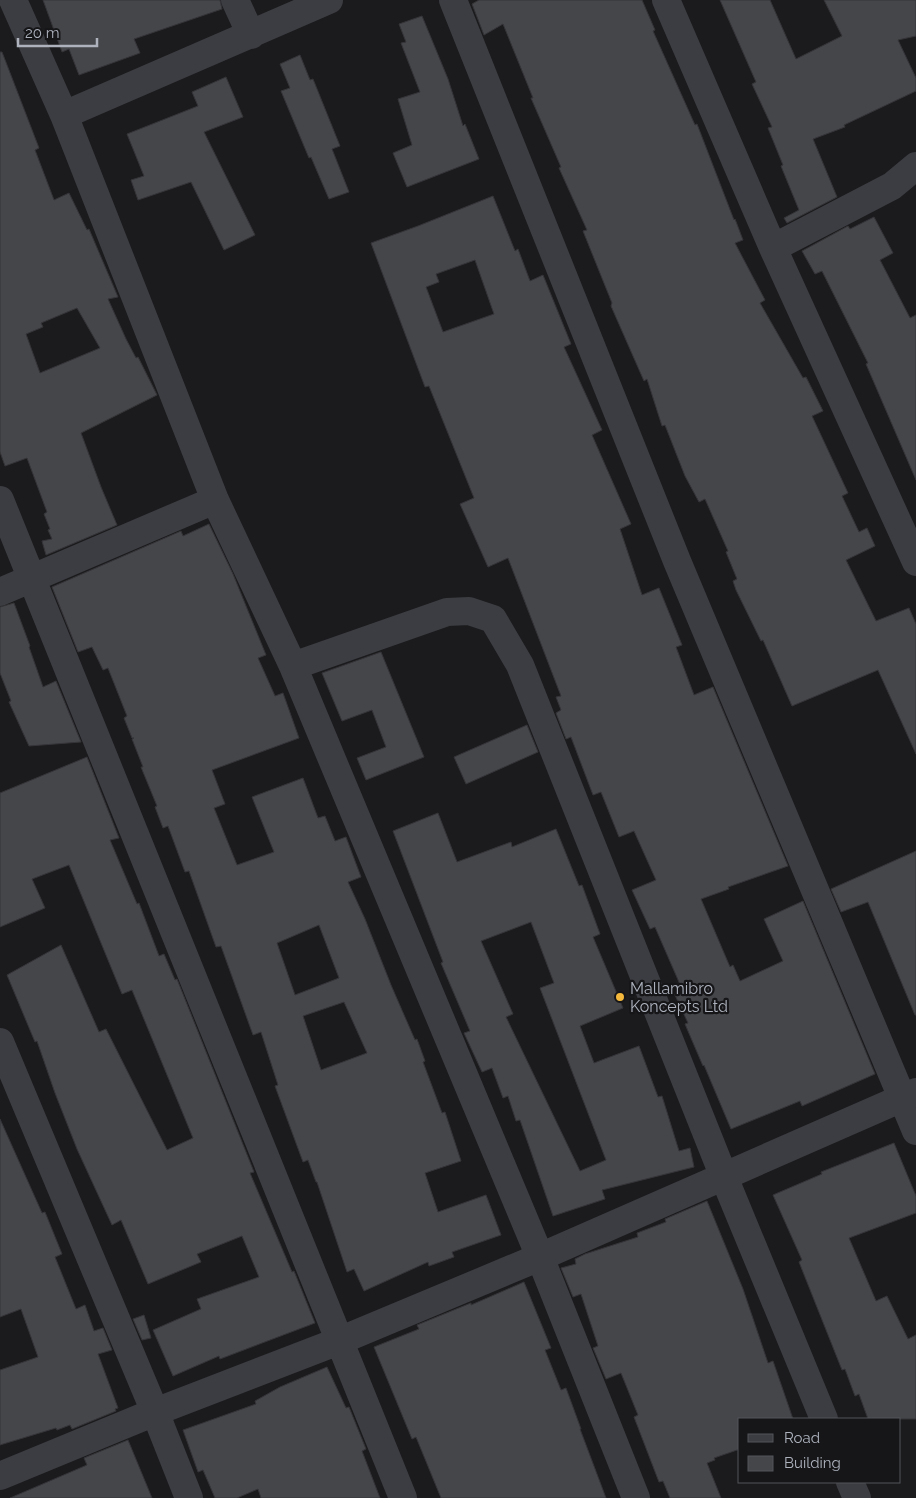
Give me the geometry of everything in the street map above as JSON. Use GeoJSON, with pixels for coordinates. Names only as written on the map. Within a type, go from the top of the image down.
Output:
{"type":"FeatureCollection","features":[{"type":"Feature","properties":{"kind":"street"},"geometry":{"type":"LineString","coordinates":[[13,0],[64,115],[215,500],[293,666],[540,1257],[636,1498]]}},
{"type":"Feature","properties":{"kind":"street"},"geometry":{"type":"LineString","coordinates":[[235,0],[251,35]]}},
{"type":"Feature","properties":{"kind":"street"},"geometry":{"type":"LineString","coordinates":[[64,115],[329,0]]}},
{"type":"Feature","properties":{"kind":"street"},"geometry":{"type":"LineString","coordinates":[[453,0],[674,552],[909,1095],[916,1131]]}},
{"type":"Feature","properties":{"kind":"street"},"geometry":{"type":"LineString","coordinates":[[666,0],[773,248],[916,562]]}},
{"type":"Feature","properties":{"kind":"street"},"geometry":{"type":"LineString","coordinates":[[773,248],[892,186],[916,166]]}},
{"type":"Feature","properties":{"kind":"street"},"geometry":{"type":"LineString","coordinates":[[0,500],[403,1498]]}},
{"type":"Feature","properties":{"kind":"street"},"geometry":{"type":"LineString","coordinates":[[0,592],[215,500]]}},
{"type":"Feature","properties":{"kind":"street"},"geometry":{"type":"LineString","coordinates":[[293,666],[447,612],[469,611],[492,619],[520,665],[724,1177],[824,1418]]}},
{"type":"Feature","properties":{"kind":"street"},"geometry":{"type":"LineString","coordinates":[[0,1042],[155,1412],[189,1498]]}},
{"type":"Feature","properties":{"kind":"street"},"geometry":{"type":"LineString","coordinates":[[0,1476],[155,1412],[339,1342],[540,1257],[909,1095]]}},
{"type":"Feature","properties":{"kind":"street"},"geometry":{"type":"LineString","coordinates":[[850,1483],[857,1498]]}},
{"type":"Feature","properties":{"kind":"building"},"geometry":{"type":"Polygon","coordinates":[[[43,0],[220,0],[222,9],[134,39],[140,53],[79,75],[69,49],[62,52],[43,0]]]}},
{"type":"Feature","properties":{"kind":"building"},"geometry":{"type":"Polygon","coordinates":[[[479,0],[642,0],[655,30],[653,31],[695,125],[697,124],[735,219],[743,240],[735,243],[765,300],[760,303],[803,378],[806,377],[823,411],[812,416],[848,493],[842,496],[859,532],[867,528],[875,546],[846,560],[876,621],[909,608],[916,624],[916,754],[878,670],[792,706],[763,640],[761,641],[736,590],[733,581],[737,579],[726,552],[728,551],[705,499],[699,502],[685,476],[665,425],[662,426],[647,379],[644,381],[611,306],[612,303],[583,231],[587,230],[559,168],[561,167],[531,98],[533,98],[503,24],[484,35],[472,4],[479,0]]]}},
{"type":"Feature","properties":{"kind":"building"},"geometry":{"type":"Polygon","coordinates":[[[720,0],[770,0],[796,59],[842,36],[824,0],[916,0],[916,36],[898,40],[916,78],[916,91],[844,125],[845,127],[813,139],[837,197],[787,223],[784,218],[799,210],[768,128],[772,127],[752,84],[756,82],[720,0]]]}},
{"type":"Feature","properties":{"kind":"building"},"geometry":{"type":"Polygon","coordinates":[[[422,16],[448,79],[463,126],[465,124],[479,159],[407,187],[393,153],[412,145],[398,99],[420,92],[401,43],[406,42],[399,24],[422,16]]]}},
{"type":"Feature","properties":{"kind":"building"},"geometry":{"type":"Polygon","coordinates":[[[0,52],[2,52],[39,148],[35,150],[54,200],[69,193],[87,230],[89,229],[118,297],[108,299],[126,339],[136,358],[138,357],[157,395],[81,433],[117,525],[46,555],[42,541],[52,539],[44,514],[47,512],[27,458],[5,466],[0,452],[0,52]],[[77,308],[41,323],[43,327],[26,334],[40,373],[100,348],[77,308]]]}},
{"type":"Feature","properties":{"kind":"building"},"geometry":{"type":"Polygon","coordinates":[[[300,55],[310,80],[313,79],[340,146],[332,149],[349,192],[329,199],[311,157],[309,158],[281,91],[290,88],[280,64],[300,55]]]}},
{"type":"Feature","properties":{"kind":"building"},"geometry":{"type":"Polygon","coordinates":[[[226,77],[243,117],[204,132],[255,235],[224,250],[191,182],[138,200],[131,180],[144,176],[127,134],[198,106],[192,92],[226,77]]]}},
{"type":"Feature","properties":{"kind":"building"},"geometry":{"type":"Polygon","coordinates":[[[493,196],[515,251],[518,249],[530,281],[543,275],[571,344],[564,347],[602,430],[592,435],[631,524],[620,529],[642,595],[659,588],[682,645],[676,647],[694,695],[713,687],[788,866],[728,887],[729,889],[701,899],[730,967],[733,965],[740,981],[783,961],[764,919],[803,901],[875,1074],[802,1106],[800,1101],[731,1129],[685,1024],[688,1023],[674,993],[682,989],[655,927],[650,929],[632,890],[656,880],[634,831],[619,837],[601,792],[593,795],[571,737],[566,739],[556,713],[561,710],[556,697],[561,696],[508,558],[488,567],[460,504],[474,498],[429,386],[425,387],[371,243],[493,196]],[[475,260],[436,274],[439,282],[426,287],[443,332],[494,314],[475,260]]]}},
{"type":"Feature","properties":{"kind":"building"},"geometry":{"type":"Polygon","coordinates":[[[874,217],[893,253],[880,260],[910,318],[916,315],[916,480],[866,364],[868,363],[822,271],[815,274],[802,251],[848,226],[850,229],[874,217]]]}},
{"type":"Feature","properties":{"kind":"building"},"geometry":{"type":"Polygon","coordinates":[[[209,524],[233,574],[266,655],[258,658],[275,696],[283,693],[299,738],[212,770],[225,804],[214,808],[237,865],[274,852],[252,797],[303,778],[318,818],[325,816],[335,841],[346,837],[361,877],[348,882],[415,1040],[417,1039],[425,1061],[423,1062],[442,1113],[445,1112],[461,1161],[425,1173],[438,1212],[486,1195],[501,1235],[452,1252],[454,1257],[429,1266],[428,1262],[364,1291],[354,1269],[347,1272],[317,1182],[308,1160],[303,1162],[275,1086],[278,1085],[261,1032],[253,1035],[221,946],[216,947],[189,871],[185,872],[168,826],[163,828],[155,807],[157,806],[141,767],[143,767],[132,739],[134,738],[132,738],[124,718],[127,716],[108,668],[103,670],[92,647],[78,652],[52,587],[181,531],[183,536],[209,524]],[[319,925],[277,943],[295,995],[339,978],[319,925]],[[344,1002],[303,1016],[321,1070],[367,1053],[344,1002]]]}},
{"type":"Feature","properties":{"kind":"building"},"geometry":{"type":"Polygon","coordinates":[[[14,603],[43,687],[56,681],[81,742],[29,746],[9,702],[11,701],[0,673],[0,607],[14,603]]]}},
{"type":"Feature","properties":{"kind":"building"},"geometry":{"type":"Polygon","coordinates":[[[381,652],[424,757],[366,780],[357,758],[386,747],[372,710],[342,721],[322,673],[381,652]]]}},
{"type":"Feature","properties":{"kind":"building"},"geometry":{"type":"Polygon","coordinates":[[[527,725],[538,752],[466,784],[454,757],[527,725]]]}},
{"type":"Feature","properties":{"kind":"building"},"geometry":{"type":"Polygon","coordinates":[[[87,757],[119,838],[110,840],[137,904],[139,903],[159,956],[164,954],[175,980],[177,979],[254,1172],[250,1173],[315,1323],[220,1359],[219,1356],[173,1376],[153,1330],[201,1309],[197,1299],[259,1277],[242,1236],[197,1254],[201,1262],[148,1284],[121,1220],[112,1225],[77,1149],[37,1041],[35,1042],[7,975],[61,945],[99,1032],[106,1029],[167,1150],[193,1138],[132,990],[122,994],[69,865],[32,879],[45,908],[0,927],[0,793],[87,757]]]}},
{"type":"Feature","properties":{"kind":"building"},"geometry":{"type":"Polygon","coordinates":[[[438,813],[457,862],[511,842],[512,847],[556,829],[579,886],[582,885],[600,934],[593,937],[623,1008],[580,1026],[594,1063],[639,1046],[658,1097],[662,1096],[679,1151],[690,1148],[694,1167],[602,1190],[605,1199],[553,1216],[520,1120],[516,1121],[508,1096],[503,1098],[492,1068],[482,1072],[464,1033],[470,1031],[441,963],[443,962],[393,831],[438,813]],[[531,922],[481,941],[513,1014],[506,1017],[580,1171],[606,1160],[540,988],[554,983],[531,922]]]}},
{"type":"Feature","properties":{"kind":"building"},"geometry":{"type":"Polygon","coordinates":[[[916,851],[915,1015],[868,902],[841,912],[831,889],[916,851]]]}},
{"type":"Feature","properties":{"kind":"building"},"geometry":{"type":"Polygon","coordinates":[[[0,1119],[42,1213],[45,1212],[62,1254],[55,1257],[76,1309],[85,1305],[94,1331],[103,1328],[112,1350],[98,1354],[118,1408],[115,1409],[116,1411],[72,1429],[70,1425],[57,1430],[56,1428],[0,1445],[0,1370],[38,1357],[21,1309],[0,1317],[0,1119]]]}},
{"type":"Feature","properties":{"kind":"building"},"geometry":{"type":"Polygon","coordinates":[[[894,1143],[916,1196],[916,1213],[849,1238],[876,1301],[887,1296],[908,1339],[916,1335],[916,1419],[868,1418],[859,1394],[855,1396],[845,1369],[842,1370],[799,1262],[802,1260],[773,1195],[822,1174],[821,1172],[894,1143]]]}},
{"type":"Feature","properties":{"kind":"building"},"geometry":{"type":"Polygon","coordinates":[[[707,1201],[743,1289],[768,1363],[773,1361],[793,1418],[738,1418],[738,1450],[714,1458],[715,1460],[707,1463],[721,1498],[670,1498],[663,1481],[659,1482],[634,1417],[638,1415],[621,1373],[606,1379],[593,1348],[598,1346],[581,1294],[573,1297],[561,1268],[576,1264],[575,1259],[585,1254],[638,1237],[637,1233],[666,1222],[665,1219],[707,1201]]]}},
{"type":"Feature","properties":{"kind":"building"},"geometry":{"type":"Polygon","coordinates":[[[524,1282],[551,1348],[545,1350],[561,1390],[566,1388],[606,1498],[441,1498],[416,1437],[412,1439],[374,1347],[419,1329],[417,1325],[471,1303],[471,1305],[524,1282]]]}},
{"type":"Feature","properties":{"kind":"building"},"geometry":{"type":"Polygon","coordinates":[[[144,1315],[151,1338],[142,1340],[133,1319],[144,1315]]]}},
{"type":"Feature","properties":{"kind":"building"},"geometry":{"type":"Polygon","coordinates":[[[327,1367],[346,1408],[349,1407],[366,1449],[362,1451],[380,1498],[261,1498],[258,1489],[237,1498],[215,1498],[203,1470],[198,1472],[183,1430],[256,1404],[255,1401],[280,1387],[327,1367]]]}},
{"type":"Feature","properties":{"kind":"building"},"geometry":{"type":"Polygon","coordinates":[[[128,1440],[152,1498],[10,1498],[87,1465],[84,1458],[128,1440]]]}},
{"type":"Feature","properties":{"kind":"place","name":"Mallamibro Koncepts Ltd"},"geometry":{"type":"Point","coordinates":[620,997]}}]}
